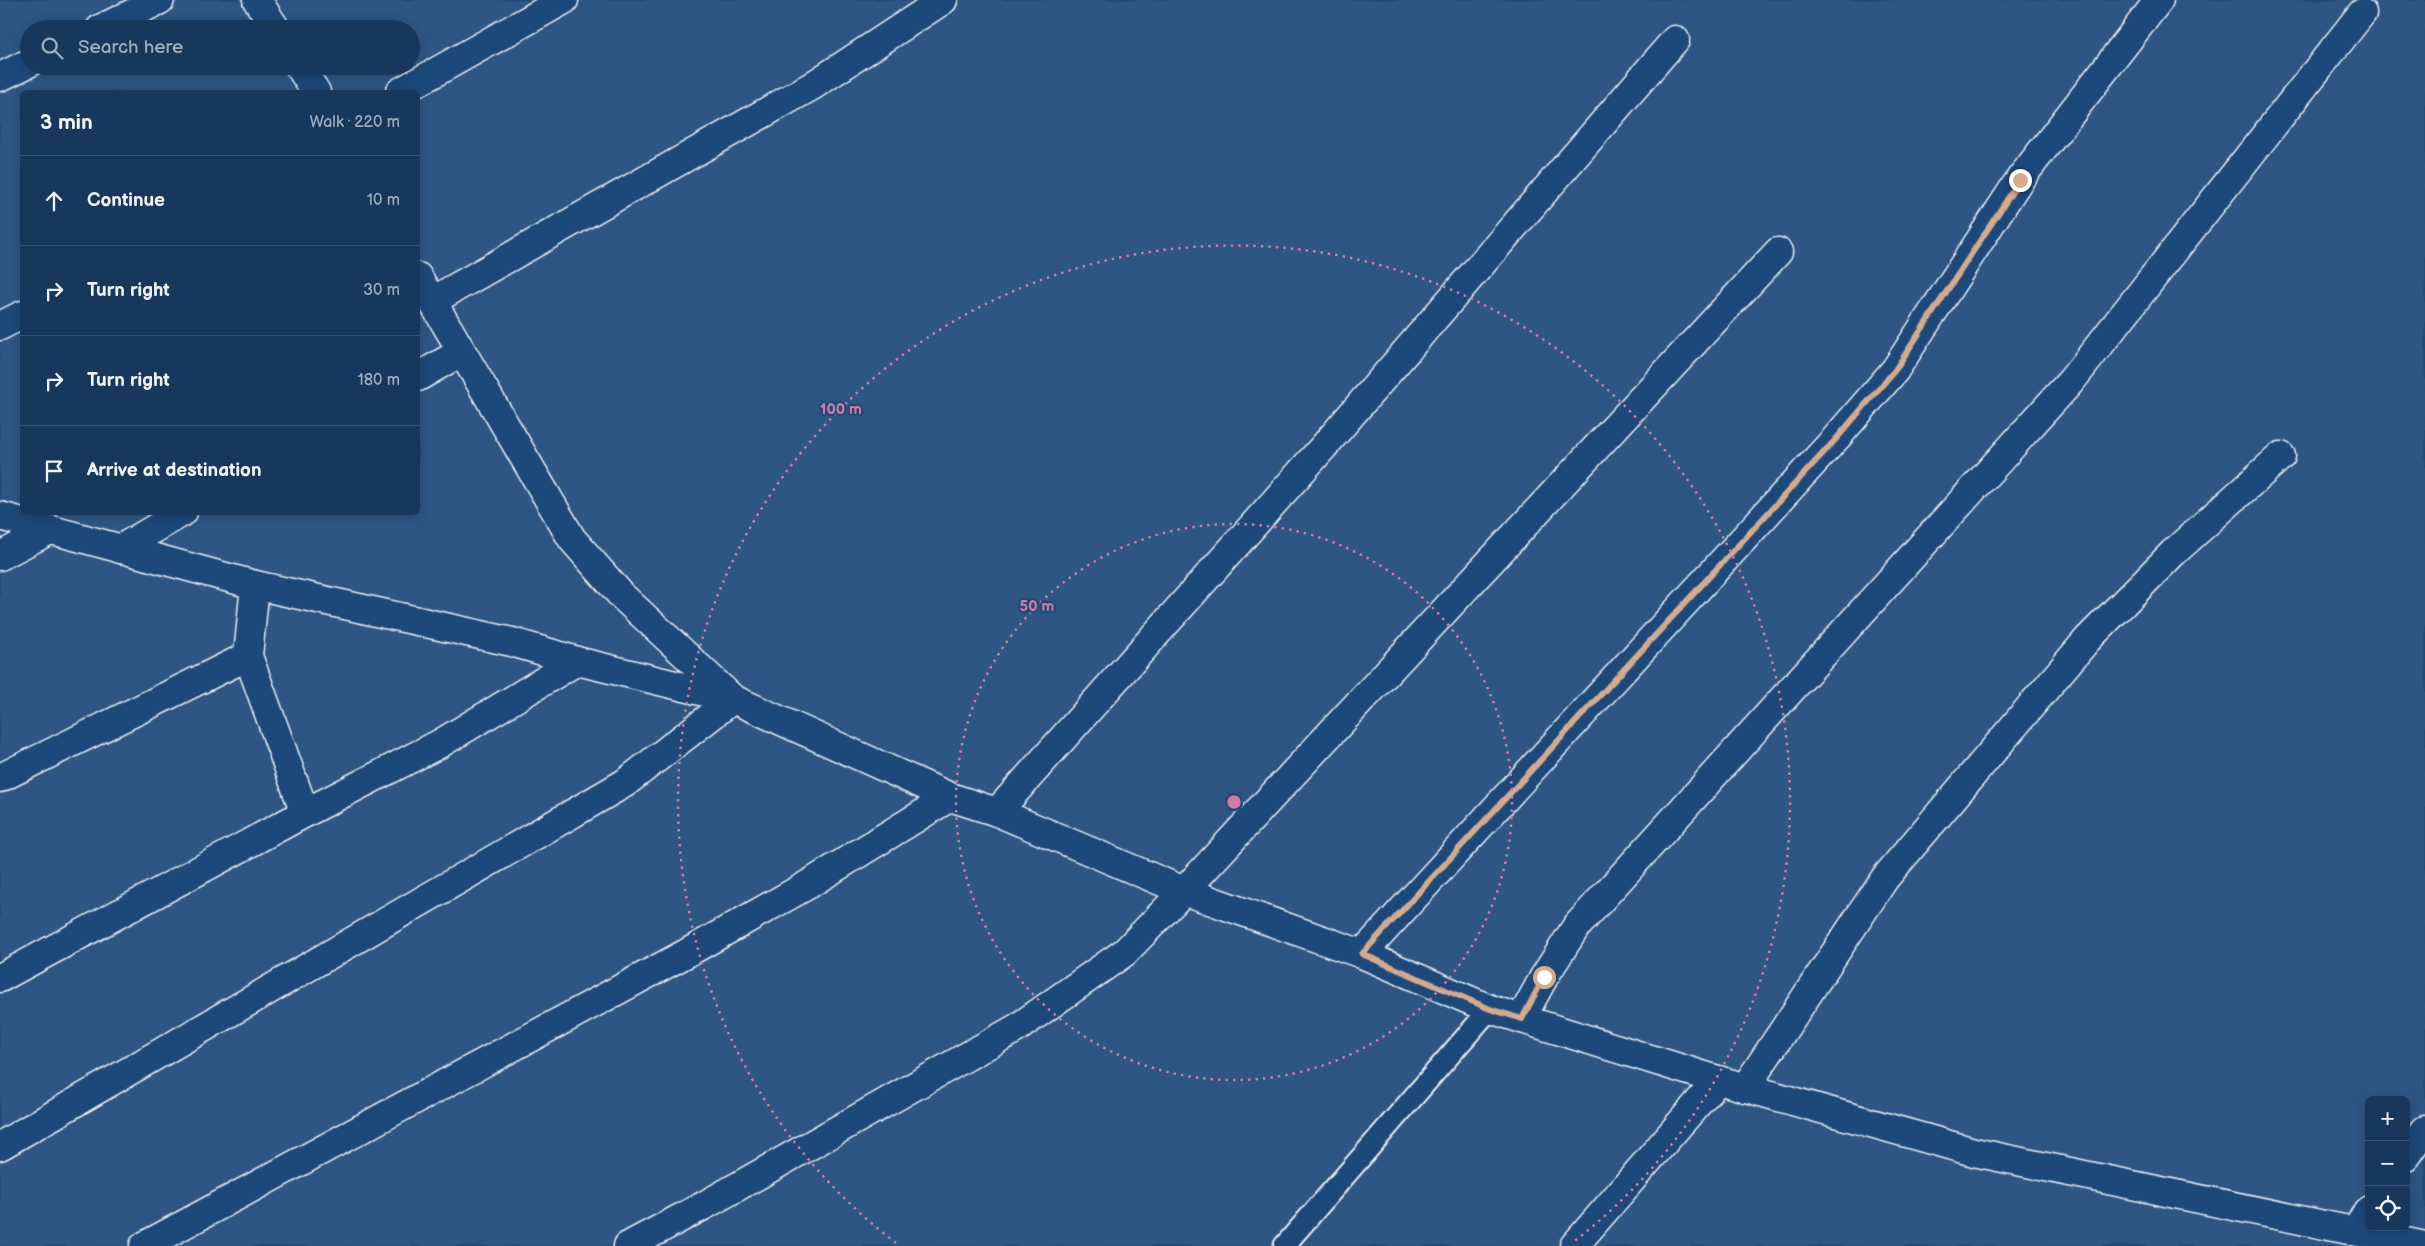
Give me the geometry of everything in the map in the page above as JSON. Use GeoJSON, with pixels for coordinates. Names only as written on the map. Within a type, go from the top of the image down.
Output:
{"type":"FeatureCollection","features":[{"type":"Feature","properties":{"kind":"street"},"geometry":{"type":"LineString","coordinates":[[119,20],[160,0]]}},
{"type":"Feature","properties":{"kind":"street"},"geometry":{"type":"LineString","coordinates":[[257,0],[270,20]]}},
{"type":"Feature","properties":{"kind":"street"},"geometry":{"type":"LineString","coordinates":[[404,90],[564,0]]}},
{"type":"Feature","properties":{"kind":"street"},"geometry":{"type":"LineString","coordinates":[[432,301],[812,86],[943,0]]}},
{"type":"Feature","properties":{"kind":"street"},"geometry":{"type":"LineString","coordinates":[[1362,954],[1837,438],[1895,370],[2020,180],[2159,0]]}},
{"type":"Feature","properties":{"kind":"street"},"geometry":{"type":"LineString","coordinates":[[1522,1019],[1544,977],[1576,928],[2072,380],[2362,13]]}},
{"type":"Feature","properties":{"kind":"street"},"geometry":{"type":"LineString","coordinates":[[998,812],[1326,444],[1675,40]]}},
{"type":"Feature","properties":{"kind":"street"},"geometry":{"type":"LineString","coordinates":[[0,77],[20,67]]}},
{"type":"Feature","properties":{"kind":"street"},"geometry":{"type":"LineString","coordinates":[[306,75],[315,90]]}},
{"type":"Feature","properties":{"kind":"street"},"geometry":{"type":"LineString","coordinates":[[628,1246],[1017,1028],[1125,952],[1184,891],[1778,252]]}},
{"type":"Feature","properties":{"kind":"street"},"geometry":{"type":"LineString","coordinates":[[420,280],[572,539],[622,596],[732,699]]}},
{"type":"Feature","properties":{"kind":"street"},"geometry":{"type":"LineString","coordinates":[[0,326],[20,316]]}},
{"type":"Feature","properties":{"kind":"street"},"geometry":{"type":"LineString","coordinates":[[420,376],[461,352]]}},
{"type":"Feature","properties":{"kind":"street"},"geometry":{"type":"LineString","coordinates":[[1745,1088],[1885,878],[2088,640],[2173,553],[2281,456]]}},
{"type":"Feature","properties":{"kind":"street"},"geometry":{"type":"LineString","coordinates":[[120,549],[178,515]]}},
{"type":"Feature","properties":{"kind":"street"},"geometry":{"type":"LineString","coordinates":[[0,516],[255,584],[512,642],[577,661],[732,699],[950,797],[998,812],[1184,891],[1362,954],[1490,1009],[1718,1080],[1974,1152],[2362,1220],[2425,1246]]}},
{"type":"Feature","properties":{"kind":"street"},"geometry":{"type":"LineString","coordinates":[[0,556],[50,530]]}},
{"type":"Feature","properties":{"kind":"street"},"geometry":{"type":"LineString","coordinates":[[255,584],[248,656],[305,813]]}},
{"type":"Feature","properties":{"kind":"street"},"geometry":{"type":"LineString","coordinates":[[0,778],[248,656]]}},
{"type":"Feature","properties":{"kind":"street"},"geometry":{"type":"LineString","coordinates":[[0,978],[305,813],[441,743],[577,661]]}},
{"type":"Feature","properties":{"kind":"street"},"geometry":{"type":"LineString","coordinates":[[0,1146],[626,783],[732,699]]}},
{"type":"Feature","properties":{"kind":"street"},"geometry":{"type":"LineString","coordinates":[[144,1246],[685,954],[804,887],[950,797]]}},
{"type":"Feature","properties":{"kind":"street"},"geometry":{"type":"LineString","coordinates":[[1589,1241],[1718,1080]]}},
{"type":"Feature","properties":{"kind":"street"},"geometry":{"type":"LineString","coordinates":[[2410,1151],[2425,1130]]}},
{"type":"Feature","properties":{"kind":"lane"},"geometry":{"type":"LineString","coordinates":[[1284,1246],[1490,1009]]}},
{"type":"Feature","properties":{"kind":"shaded area"},"geometry":{"type":"Polygon","coordinates":[[[0,0],[2425,0],[2425,1246],[0,1246],[0,0]]]}},
{"type":"Feature","properties":{"kind":"route"},"geometry":{"type":"LineString","coordinates":[[1544,977],[1522,1019],[1490,1009],[1362,954],[1837,438],[1895,370],[2020,180]]}}]}
